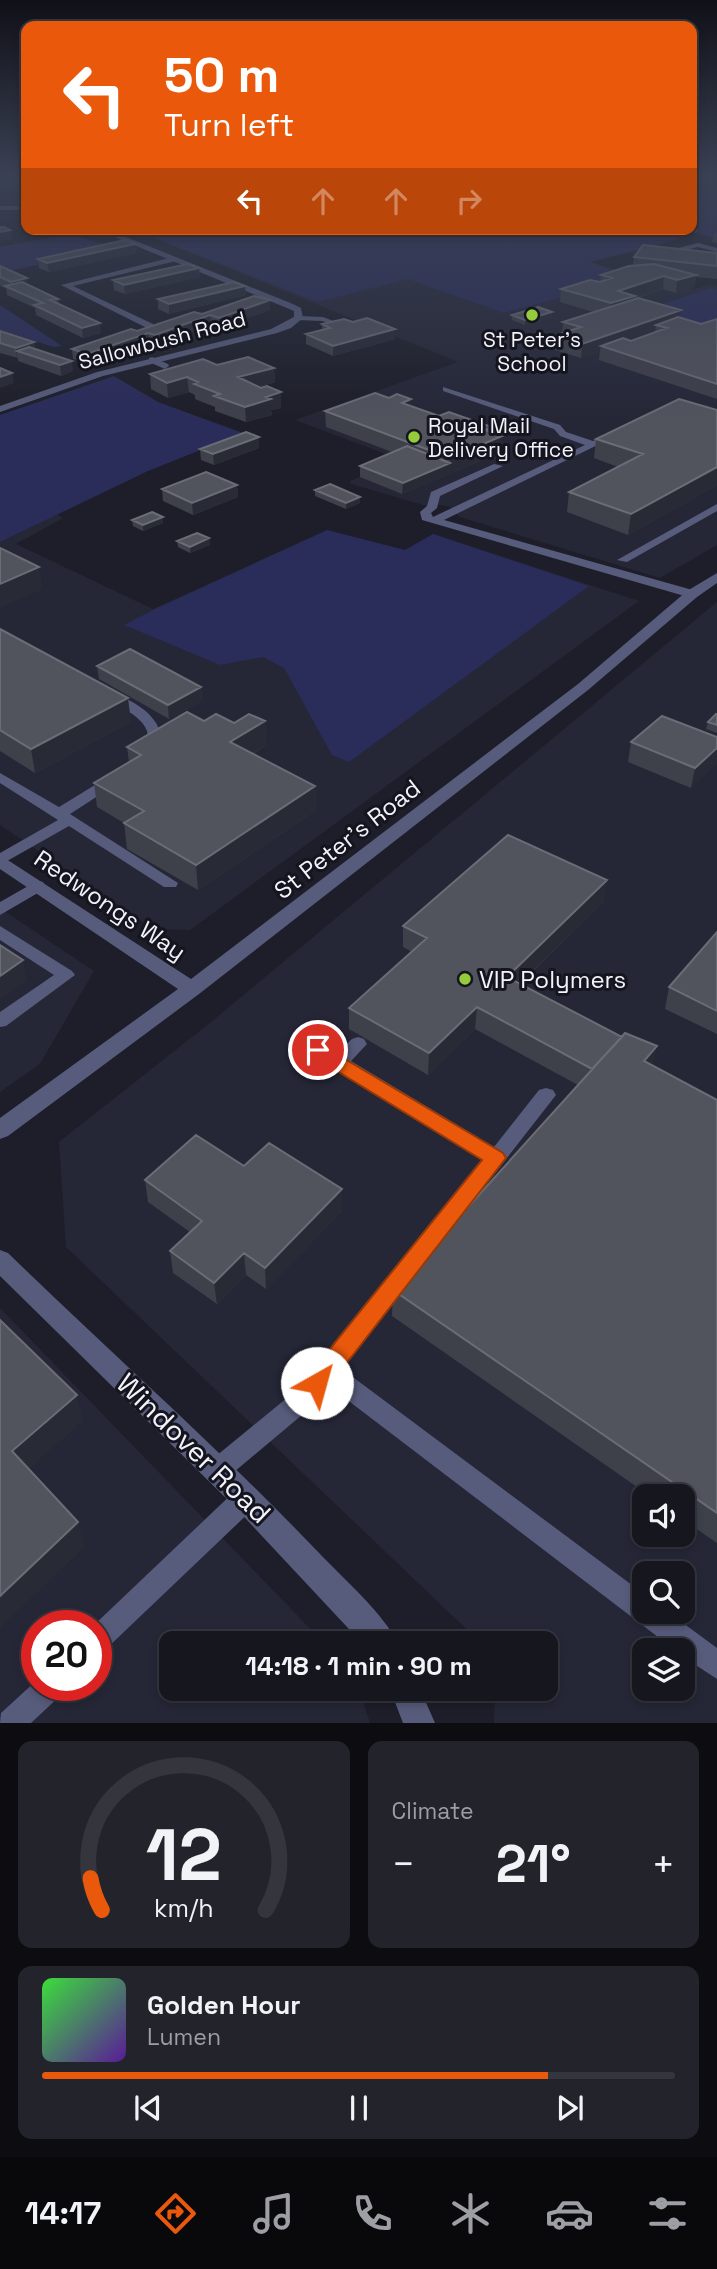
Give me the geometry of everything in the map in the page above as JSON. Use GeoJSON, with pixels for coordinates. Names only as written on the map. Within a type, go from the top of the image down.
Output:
{"type":"FeatureCollection","features":[{"type":"Feature","properties":{"kind":"street","name":"Sallowbush Road"},"geometry":{"type":"LineString","coordinates":[[0,409],[100,374],[288,327],[299,318],[298,310],[290,306],[169,257]]}},
{"type":"Feature","properties":{"kind":"street"},"geometry":{"type":"LineString","coordinates":[[150,326],[65,285],[173,259]]}},
{"type":"Feature","properties":{"kind":"street","name":"St Peter's Road"},"geometry":{"type":"LineString","coordinates":[[0,1130],[192,989],[583,687],[692,594],[717,577]]}},
{"type":"Feature","properties":{"kind":"street","name":"Redwongs Way"},"geometry":{"type":"LineString","coordinates":[[0,861],[192,989]]}},
{"type":"Feature","properties":{"kind":"street","name":"Windover Road"},"geometry":{"type":"LineString","coordinates":[[2,1264],[219,1469],[329,1582],[372,1631]]}},
{"type":"Feature","properties":{"kind":"street"},"geometry":{"type":"LineString","coordinates":[[410,1701],[419,1723]]}},
{"type":"Feature","properties":{"kind":"lane"},"geometry":{"type":"LineString","coordinates":[[299,318],[323,319],[337,324]]}},
{"type":"Feature","properties":{"kind":"lane"},"geometry":{"type":"LineString","coordinates":[[152,360],[165,366]]}},
{"type":"Feature","properties":{"kind":"lane"},"geometry":{"type":"LineString","coordinates":[[446,389],[557,427],[563,434],[593,444]]}},
{"type":"Feature","properties":{"kind":"lane"},"geometry":{"type":"LineString","coordinates":[[435,520],[621,431]]}},
{"type":"Feature","properties":{"kind":"lane"},"geometry":{"type":"LineString","coordinates":[[498,466],[435,494],[432,508],[425,512],[426,518],[692,594]]}},
{"type":"Feature","properties":{"kind":"lane"},"geometry":{"type":"LineString","coordinates":[[623,561],[717,507]]}},
{"type":"Feature","properties":{"kind":"lane"},"geometry":{"type":"LineString","coordinates":[[99,690],[145,716],[151,724],[155,733],[155,746],[143,760]]}},
{"type":"Feature","properties":{"kind":"lane"},"geometry":{"type":"LineString","coordinates":[[0,861],[130,768]]}},
{"type":"Feature","properties":{"kind":"lane"},"geometry":{"type":"LineString","coordinates":[[0,776],[170,884]]}},
{"type":"Feature","properties":{"kind":"lane"},"geometry":{"type":"LineString","coordinates":[[0,910],[37,886]]}},
{"type":"Feature","properties":{"kind":"lane"},"geometry":{"type":"LineString","coordinates":[[0,932],[66,975],[0,1021]]}},
{"type":"Feature","properties":{"kind":"lane"},"geometry":{"type":"LineString","coordinates":[[338,1062],[358,1044]]}},
{"type":"Feature","properties":{"kind":"lane"},"geometry":{"type":"LineString","coordinates":[[318,1050],[496,1158]]}},
{"type":"Feature","properties":{"kind":"lane"},"geometry":{"type":"LineString","coordinates":[[219,1469],[307,1396],[546,1095]]}},
{"type":"Feature","properties":{"kind":"lane"},"geometry":{"type":"LineString","coordinates":[[327,1371],[632,1601]]}},
{"type":"Feature","properties":{"kind":"lane"},"geometry":{"type":"LineString","coordinates":[[112,1627],[246,1498]]}},
{"type":"Feature","properties":{"kind":"lane"},"geometry":{"type":"LineString","coordinates":[[662,1624],[717,1665]]}},
{"type":"Feature","properties":{"kind":"lane"},"geometry":{"type":"LineString","coordinates":[[11,1723],[34,1701]]}},
{"type":"Feature","properties":{"kind":"shaded area"},"geometry":{"type":"Polygon","coordinates":[[[0,257],[74,257],[8,271],[0,269],[0,257]]]}},
{"type":"Feature","properties":{"kind":"shaded area"},"geometry":{"type":"Polygon","coordinates":[[[202,257],[608,257],[590,262],[692,290],[710,284],[717,286],[717,545],[660,578],[460,517],[448,506],[433,504],[430,507],[351,484],[350,481],[399,459],[295,420],[458,362],[202,257]]]}},
{"type":"Feature","properties":{"kind":"shaded area"},"geometry":{"type":"Polygon","coordinates":[[[204,257],[608,257],[590,262],[629,276],[627,279],[504,313],[408,279],[318,302],[204,257]]]}},
{"type":"Feature","properties":{"kind":"shaded area"},"geometry":{"type":"Polygon","coordinates":[[[711,288],[717,290],[717,320],[693,328],[639,312],[711,288]]]}},
{"type":"Feature","properties":{"kind":"shaded area"},"geometry":{"type":"Polygon","coordinates":[[[0,305],[62,346],[54,347],[0,330],[0,305]]]}},
{"type":"Feature","properties":{"kind":"shaded area"},"geometry":{"type":"Polygon","coordinates":[[[114,376],[158,402],[243,433],[148,471],[0,542],[0,415],[114,376]]]}},
{"type":"Feature","properties":{"kind":"shaded area"},"geometry":{"type":"Polygon","coordinates":[[[57,514],[63,518],[16,544],[153,609],[310,538],[383,563],[433,534],[639,601],[190,930],[153,929],[0,825],[0,540],[57,514]]]}},
{"type":"Feature","properties":{"kind":"shaded area"},"geometry":{"type":"Polygon","coordinates":[[[327,530],[405,550],[433,534],[589,586],[349,762],[332,755],[284,668],[263,657],[220,665],[124,625],[327,530]]]}},
{"type":"Feature","properties":{"kind":"shaded area"},"geometry":{"type":"Polygon","coordinates":[[[717,602],[717,1723],[494,1723],[495,1701],[558,1701],[558,1631],[468,1631],[66,1247],[59,1142],[211,1022],[717,602]]]}},
{"type":"Feature","properties":{"kind":"shaded area"},"geometry":{"type":"Polygon","coordinates":[[[0,908],[94,971],[40,1064],[0,1092],[0,908]]]}},
{"type":"Feature","properties":{"kind":"shaded area"},"geometry":{"type":"Polygon","coordinates":[[[0,1308],[312,1631],[159,1631],[159,1701],[363,1701],[370,1723],[0,1723],[0,1308]]]}},
{"type":"Feature","properties":{"kind":"building"},"geometry":{"type":"Polygon","coordinates":[[[45,257],[73,257],[47,263],[38,259],[45,257]]]}},
{"type":"Feature","properties":{"kind":"building"},"geometry":{"type":"Polygon","coordinates":[[[638,257],[717,257],[717,266],[638,257]]]}},
{"type":"Feature","properties":{"kind":"building"},"geometry":{"type":"Polygon","coordinates":[[[188,264],[199,268],[124,285],[113,280],[188,264]]]}},
{"type":"Feature","properties":{"kind":"building"},"geometry":{"type":"Polygon","coordinates":[[[654,264],[696,275],[677,280],[664,276],[618,291],[635,296],[611,303],[561,289],[590,280],[600,282],[612,278],[601,275],[629,266],[654,264]]]}},
{"type":"Feature","properties":{"kind":"building"},"geometry":{"type":"Polygon","coordinates":[[[0,266],[27,278],[11,282],[0,277],[0,266]]]}},
{"type":"Feature","properties":{"kind":"building"},"geometry":{"type":"Polygon","coordinates":[[[22,282],[58,299],[50,300],[100,323],[82,328],[34,305],[43,303],[5,286],[22,282]]]}},
{"type":"Feature","properties":{"kind":"building"},"geometry":{"type":"Polygon","coordinates":[[[234,282],[245,286],[169,304],[158,299],[234,282]]]}},
{"type":"Feature","properties":{"kind":"building"},"geometry":{"type":"Polygon","coordinates":[[[254,296],[270,300],[219,318],[210,315],[155,335],[148,333],[87,354],[72,349],[194,312],[202,314],[254,296]]]}},
{"type":"Feature","properties":{"kind":"building"},"geometry":{"type":"Polygon","coordinates":[[[638,298],[681,310],[582,344],[557,335],[581,327],[563,322],[638,298]]]}},
{"type":"Feature","properties":{"kind":"building"},"geometry":{"type":"Polygon","coordinates":[[[538,307],[552,312],[525,320],[512,315],[538,307]]]}},
{"type":"Feature","properties":{"kind":"building"},"geometry":{"type":"Polygon","coordinates":[[[678,317],[701,324],[717,319],[717,384],[601,346],[623,338],[631,341],[667,328],[656,325],[678,317]]]}},
{"type":"Feature","properties":{"kind":"building"},"geometry":{"type":"Polygon","coordinates":[[[367,318],[395,329],[333,346],[306,334],[330,328],[322,324],[344,319],[353,322],[367,318]]]}},
{"type":"Feature","properties":{"kind":"building"},"geometry":{"type":"Polygon","coordinates":[[[0,331],[34,342],[16,348],[0,343],[0,331]]]}},
{"type":"Feature","properties":{"kind":"building"},"geometry":{"type":"Polygon","coordinates":[[[29,347],[72,361],[60,365],[17,351],[29,347]]]}},
{"type":"Feature","properties":{"kind":"building"},"geometry":{"type":"Polygon","coordinates":[[[248,357],[274,368],[238,377],[261,388],[267,386],[281,392],[266,397],[271,399],[245,407],[214,396],[220,394],[194,384],[198,382],[187,377],[167,383],[150,374],[203,359],[217,365],[248,357]]]}},
{"type":"Feature","properties":{"kind":"building"},"geometry":{"type":"Polygon","coordinates":[[[0,368],[12,373],[0,377],[0,368]]]}},
{"type":"Feature","properties":{"kind":"building"},"geometry":{"type":"Polygon","coordinates":[[[375,393],[389,398],[397,394],[411,399],[402,403],[439,416],[449,412],[492,427],[485,430],[502,436],[450,458],[325,411],[375,393]]]}},
{"type":"Feature","properties":{"kind":"building"},"geometry":{"type":"Polygon","coordinates":[[[679,399],[717,410],[717,467],[631,514],[569,492],[643,454],[596,439],[679,399]]]}},
{"type":"Feature","properties":{"kind":"building"},"geometry":{"type":"Polygon","coordinates":[[[246,432],[259,437],[213,454],[200,449],[246,432]]]}},
{"type":"Feature","properties":{"kind":"building"},"geometry":{"type":"Polygon","coordinates":[[[407,446],[450,463],[403,483],[360,466],[407,446]]]}},
{"type":"Feature","properties":{"kind":"building"},"geometry":{"type":"Polygon","coordinates":[[[206,472],[237,485],[192,503],[162,489],[206,472]]]}},
{"type":"Feature","properties":{"kind":"building"},"geometry":{"type":"Polygon","coordinates":[[[330,484],[360,497],[346,503],[315,490],[330,484]]]}},
{"type":"Feature","properties":{"kind":"building"},"geometry":{"type":"Polygon","coordinates":[[[152,512],[163,517],[143,525],[132,520],[152,512]]]}},
{"type":"Feature","properties":{"kind":"building"},"geometry":{"type":"Polygon","coordinates":[[[197,533],[209,538],[190,547],[177,541],[197,533]]]}},
{"type":"Feature","properties":{"kind":"building"},"geometry":{"type":"Polygon","coordinates":[[[0,548],[39,567],[0,584],[0,548]]]}},
{"type":"Feature","properties":{"kind":"building"},"geometry":{"type":"Polygon","coordinates":[[[0,629],[128,698],[31,749],[0,730],[0,629]]]}},
{"type":"Feature","properties":{"kind":"building"},"geometry":{"type":"Polygon","coordinates":[[[130,649],[201,687],[168,705],[97,666],[130,649]]]}},
{"type":"Feature","properties":{"kind":"building"},"geometry":{"type":"Polygon","coordinates":[[[187,712],[204,721],[216,714],[234,723],[249,714],[265,721],[230,742],[315,786],[196,865],[124,823],[144,811],[94,783],[141,755],[127,747],[187,712]]]}},
{"type":"Feature","properties":{"kind":"building"},"geometry":{"type":"Polygon","coordinates":[[[716,714],[717,725],[708,722],[716,714]]]}},
{"type":"Feature","properties":{"kind":"building"},"geometry":{"type":"Polygon","coordinates":[[[662,716],[717,737],[717,748],[695,768],[631,742],[662,716]]]}},
{"type":"Feature","properties":{"kind":"building","name":"VIP Polymers"},"geometry":{"type":"Polygon","coordinates":[[[508,835],[607,880],[507,977],[622,1037],[592,1069],[477,1007],[429,1053],[349,1008],[427,938],[403,926],[508,835]]]}},
{"type":"Feature","properties":{"kind":"building"},"geometry":{"type":"Polygon","coordinates":[[[717,932],[717,1011],[669,987],[717,932]]]}},
{"type":"Feature","properties":{"kind":"building"},"geometry":{"type":"Polygon","coordinates":[[[0,945],[23,960],[0,976],[0,945]]]}},
{"type":"Feature","properties":{"kind":"building"},"geometry":{"type":"Polygon","coordinates":[[[625,1033],[657,1046],[644,1061],[717,1100],[717,1513],[695,1498],[695,1484],[675,1484],[393,1290],[625,1033]]]}},
{"type":"Feature","properties":{"kind":"building"},"geometry":{"type":"Polygon","coordinates":[[[196,1135],[244,1166],[269,1143],[342,1189],[265,1268],[244,1253],[214,1283],[170,1251],[202,1221],[145,1180],[196,1135]]]}},
{"type":"Feature","properties":{"kind":"building"},"geometry":{"type":"Polygon","coordinates":[[[0,1320],[77,1395],[12,1451],[78,1522],[0,1596],[0,1320]]]}},
{"type":"Feature","properties":{"kind":"place","name":"St Peter's School"},"geometry":{"type":"Point","coordinates":[532,315]}},
{"type":"Feature","properties":{"kind":"place","name":"Royal Mail Delivery Office"},"geometry":{"type":"Point","coordinates":[414,437]}},
{"type":"Feature","properties":{"kind":"place","name":"VIP Polymers"},"geometry":{"type":"Point","coordinates":[465,979]}},
{"type":"Feature","properties":{"kind":"route"},"geometry":{"type":"LineString","coordinates":[[317,1383],[496,1158],[318,1050]]}}]}
